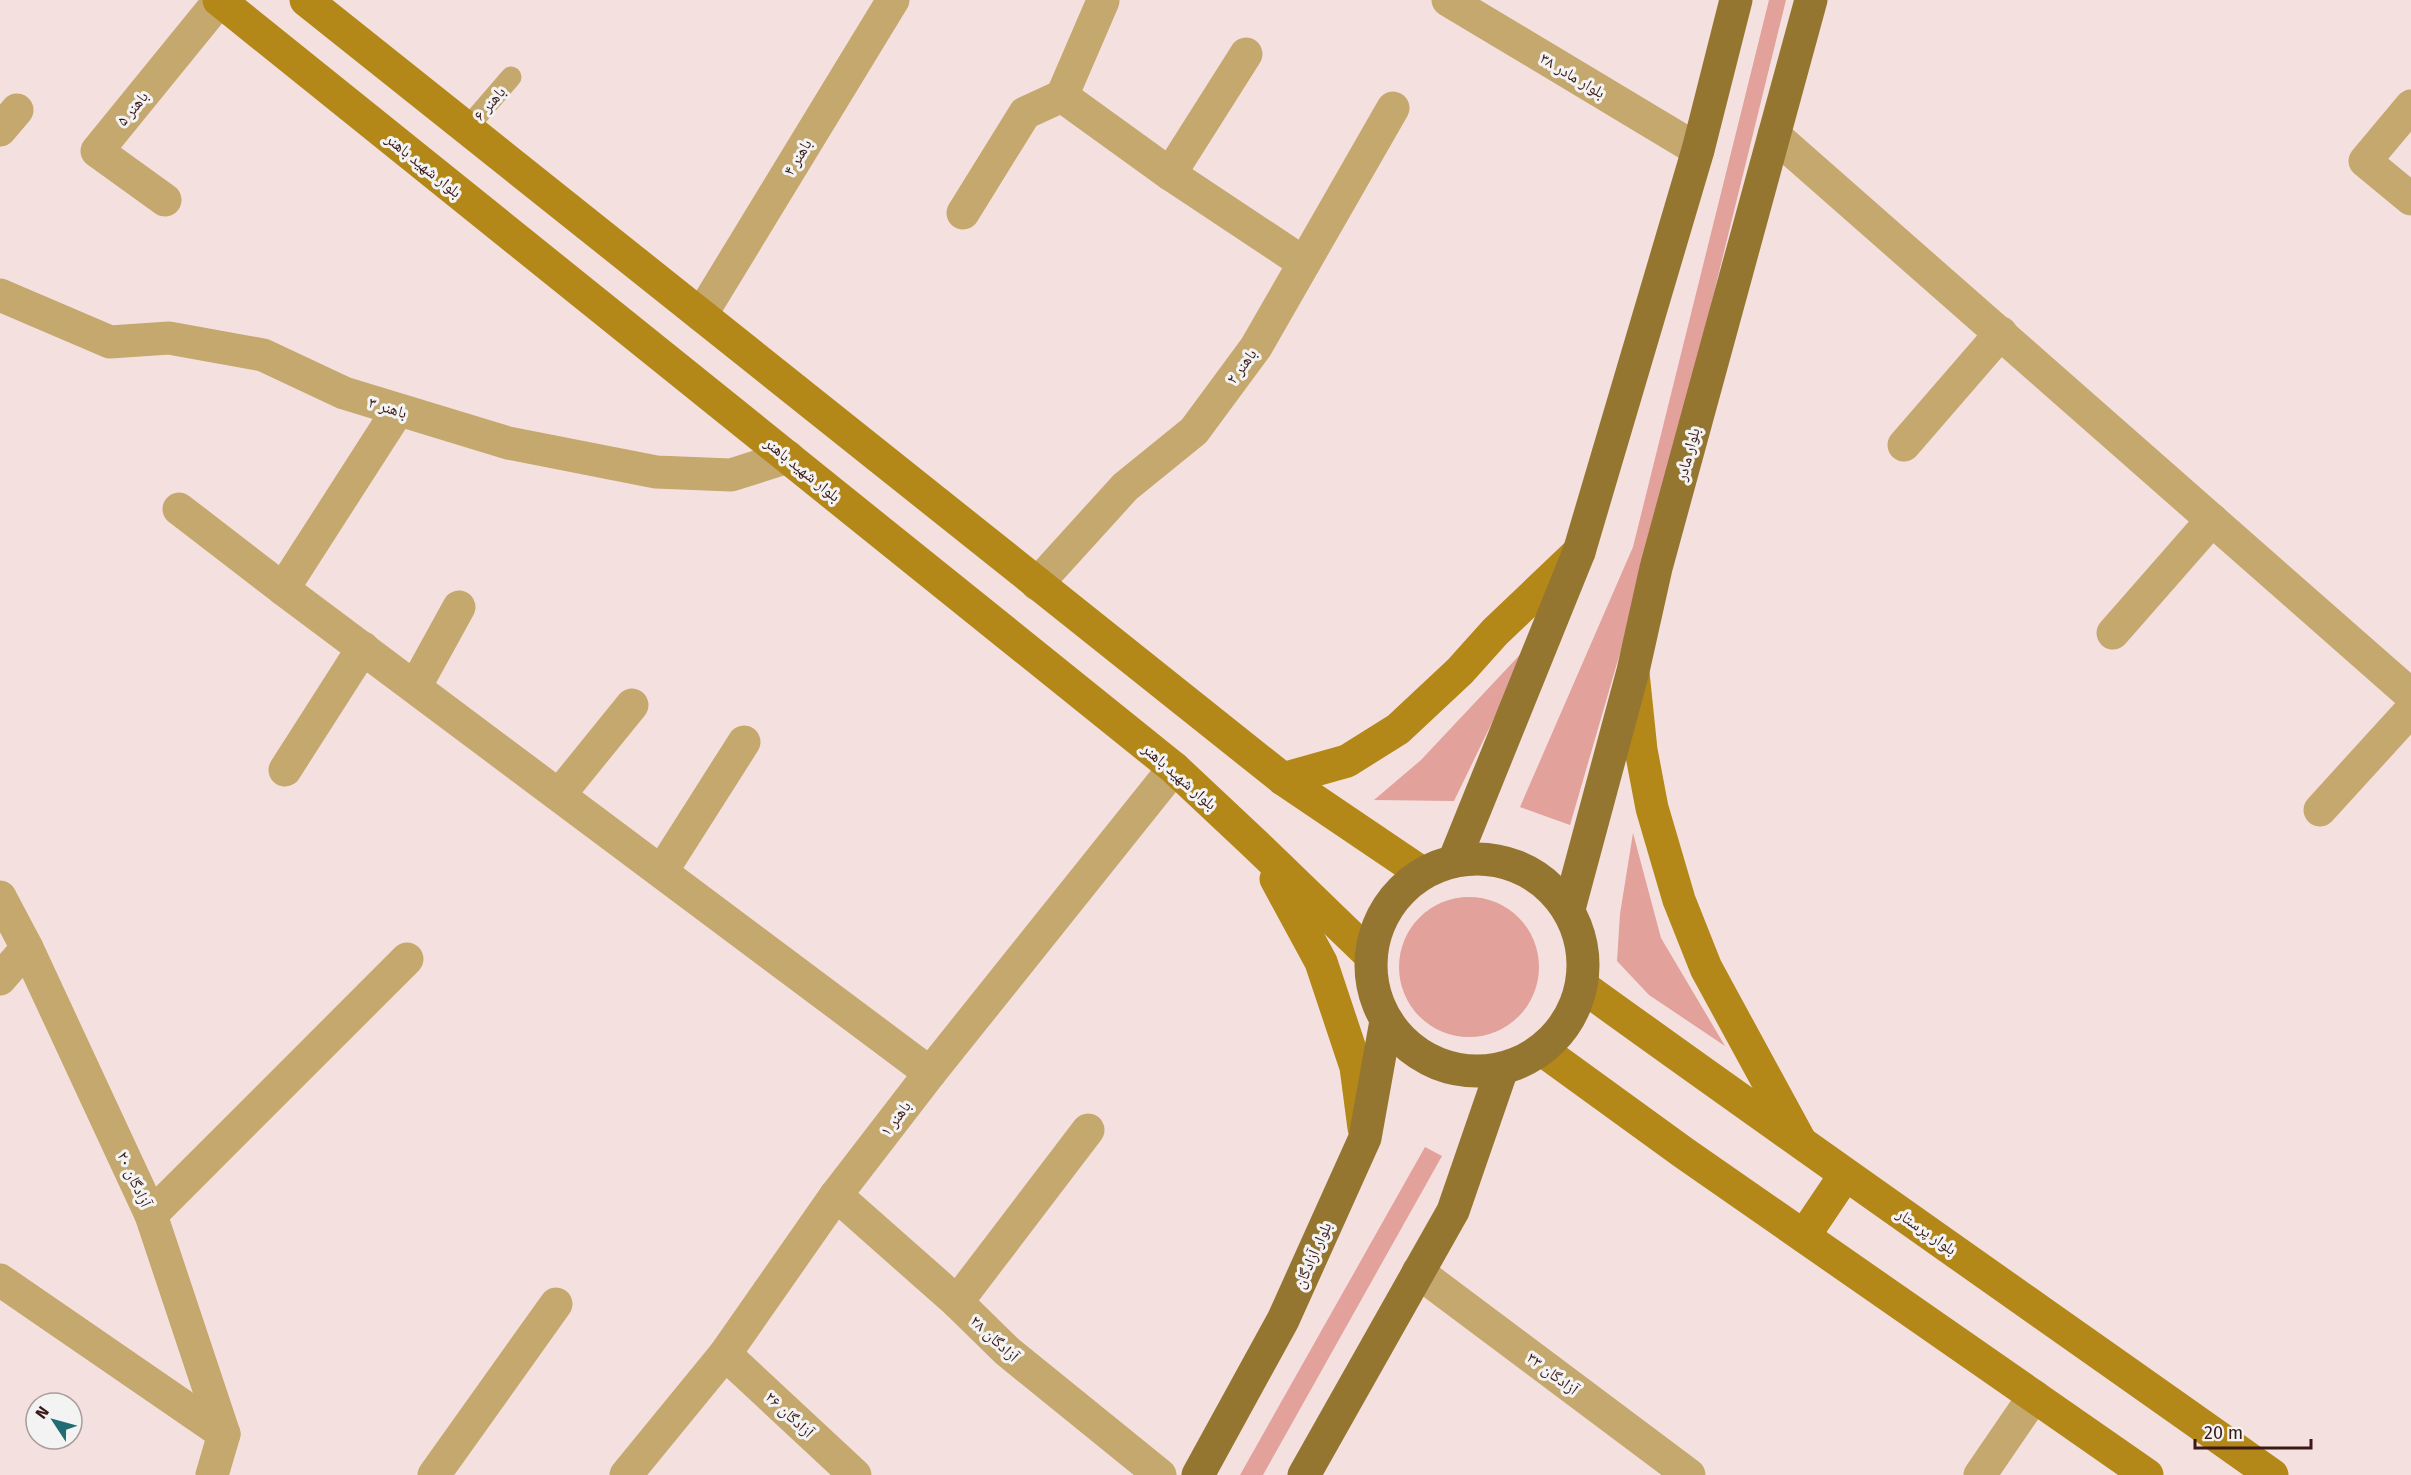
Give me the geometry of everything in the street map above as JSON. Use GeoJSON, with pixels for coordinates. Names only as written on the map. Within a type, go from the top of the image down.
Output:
{"type":"FeatureCollection","features":[{"type":"Feature","properties":{"kind":"main road"},"geometry":{"type":"LineString","coordinates":[[306,0],[1283,779],[1422,873]]}},
{"type":"Feature","properties":{"kind":"main road"},"geometry":{"type":"LineString","coordinates":[[1454,861],[1579,552],[1698,150],[1736,0]]}},
{"type":"Feature","properties":{"kind":"main road","name":"بلوار مادر"},"geometry":{"type":"LineString","coordinates":[[1569,909],[1633,671],[1656,568],[1811,0]]}},
{"type":"Feature","properties":{"kind":"main road","name":"بلوار شهید باهنر"},"geometry":{"type":"LineString","coordinates":[[229,3],[1174,768],[1371,956]]}},
{"type":"Feature","properties":{"kind":"main road"},"geometry":{"type":"LineString","coordinates":[[1283,779],[1347,761],[1398,729],[1460,671],[1495,632],[1579,552]]}},
{"type":"Feature","properties":{"kind":"main road"},"geometry":{"type":"LineString","coordinates":[[1633,671],[1645,773],[1652,807],[1679,900],[1706,968],[1803,1146]]}},
{"type":"Feature","properties":{"kind":"main road"},"geometry":{"type":"LineString","coordinates":[[1255,844],[1297,914],[1321,962],[1356,1067],[1365,1138]]}},
{"type":"Feature","properties":{"kind":"main road"},"geometry":{"type":"LineString","coordinates":[[1487,858],[1519,866],[1548,884],[1569,909],[1580,934],[1584,960],[1582,986],[1573,1010],[1560,1032],[1542,1050],[1502,1069],[1468,1072],[1436,1064],[1407,1046],[1386,1021],[1373,990],[1371,956],[1379,924],[1396,895],[1422,873],[1454,861],[1487,858]]}},
{"type":"Feature","properties":{"kind":"main road","name":"بلوار پرستار"},"geometry":{"type":"LineString","coordinates":[[1582,986],[1803,1146],[2272,1475]]}},
{"type":"Feature","properties":{"kind":"main road","name":"بلوار آزادگان"},"geometry":{"type":"LineString","coordinates":[[1198,1475],[1282,1320],[1365,1138],[1386,1021]]}},
{"type":"Feature","properties":{"kind":"main road"},"geometry":{"type":"LineString","coordinates":[[1542,1050],[2147,1475]]}},
{"type":"Feature","properties":{"kind":"main road"},"geometry":{"type":"LineString","coordinates":[[1304,1475],[1453,1211],[1502,1069]]}},
{"type":"Feature","properties":{"kind":"main road"},"geometry":{"type":"LineString","coordinates":[[1804,1236],[1845,1175]]}},
{"type":"Feature","properties":{"kind":"street","name":"باهنر ۴"},"geometry":{"type":"LineString","coordinates":[[701,315],[893,0]]}},
{"type":"Feature","properties":{"kind":"street"},"geometry":{"type":"LineString","coordinates":[[963,213],[1025,113],[1062,96],[1102,0]]}},
{"type":"Feature","properties":{"kind":"street","name":"بلوار مادر ۳۸"},"geometry":{"type":"LineString","coordinates":[[1448,0],[1698,150]]}},
{"type":"Feature","properties":{"kind":"street","name":"باهنر ۵"},"geometry":{"type":"LineString","coordinates":[[165,200],[97,151],[229,3]]}},
{"type":"Feature","properties":{"kind":"street"},"geometry":{"type":"LineString","coordinates":[[1170,174],[1246,54]]}},
{"type":"Feature","properties":{"kind":"street"},"geometry":{"type":"LineString","coordinates":[[1062,96],[1170,174],[1304,263]]}},
{"type":"Feature","properties":{"kind":"street"},"geometry":{"type":"LineString","coordinates":[[2411,106],[2365,161],[2411,199]]}},
{"type":"Feature","properties":{"kind":"street","name":"باهنر ۲"},"geometry":{"type":"LineString","coordinates":[[1037,584],[1125,487],[1194,431],[1256,347],[1393,108]]}},
{"type":"Feature","properties":{"kind":"street"},"geometry":{"type":"LineString","coordinates":[[1774,135],[2411,696]]}},
{"type":"Feature","properties":{"kind":"street","name":"باهنر ۳"},"geometry":{"type":"LineString","coordinates":[[0,295],[110,342],[169,338],[263,355],[344,393],[508,443],[656,472],[731,475],[788,457]]}},
{"type":"Feature","properties":{"kind":"street"},"geometry":{"type":"LineString","coordinates":[[1904,445],[2001,333]]}},
{"type":"Feature","properties":{"kind":"street"},"geometry":{"type":"LineString","coordinates":[[283,589],[398,410]]}},
{"type":"Feature","properties":{"kind":"street"},"geometry":{"type":"LineString","coordinates":[[179,509],[930,1073]]}},
{"type":"Feature","properties":{"kind":"street"},"geometry":{"type":"LineString","coordinates":[[2113,633],[2212,520]]}},
{"type":"Feature","properties":{"kind":"street"},"geometry":{"type":"LineString","coordinates":[[415,687],[459,607]]}},
{"type":"Feature","properties":{"kind":"street"},"geometry":{"type":"LineString","coordinates":[[285,770],[363,648]]}},
{"type":"Feature","properties":{"kind":"street"},"geometry":{"type":"LineString","coordinates":[[560,795],[632,705]]}},
{"type":"Feature","properties":{"kind":"street"},"geometry":{"type":"LineString","coordinates":[[2320,810],[2411,710]]}},
{"type":"Feature","properties":{"kind":"street"},"geometry":{"type":"LineString","coordinates":[[662,871],[744,742]]}},
{"type":"Feature","properties":{"kind":"street","name":"باهنر ۱"},"geometry":{"type":"LineString","coordinates":[[626,1475],[725,1354],[836,1195],[930,1073],[1174,768]]}},
{"type":"Feature","properties":{"kind":"street","name":"آزادگان ۲۰"},"geometry":{"type":"LineString","coordinates":[[0,897],[27,948],[151,1215],[224,1434]]}},
{"type":"Feature","properties":{"kind":"street"},"geometry":{"type":"LineString","coordinates":[[0,979],[27,948]]}},
{"type":"Feature","properties":{"kind":"street"},"geometry":{"type":"LineString","coordinates":[[151,1215],[407,960]]}},
{"type":"Feature","properties":{"kind":"street"},"geometry":{"type":"LineString","coordinates":[[957,1302],[1088,1130]]}},
{"type":"Feature","properties":{"kind":"street","name":"آزادگان ۲۸"},"geometry":{"type":"LineString","coordinates":[[836,1195],[957,1302],[1007,1351],[1160,1475]]}},
{"type":"Feature","properties":{"kind":"street","name":"آزادگان ۳۳"},"geometry":{"type":"LineString","coordinates":[[1418,1272],[1689,1475]]}},
{"type":"Feature","properties":{"kind":"street"},"geometry":{"type":"LineString","coordinates":[[0,1280],[224,1434],[212,1475]]}},
{"type":"Feature","properties":{"kind":"street"},"geometry":{"type":"LineString","coordinates":[[434,1475],[556,1304]]}},
{"type":"Feature","properties":{"kind":"street","name":"آزادگان ۲۶"},"geometry":{"type":"LineString","coordinates":[[725,1354],[855,1475]]}},
{"type":"Feature","properties":{"kind":"street"},"geometry":{"type":"LineString","coordinates":[[1980,1475],[2034,1396]]}},
{"type":"Feature","properties":{"kind":"lane","name":"باهنر ۶"},"geometry":{"type":"LineString","coordinates":[[466,128],[511,77]]}},
{"type":"Feature","properties":{"kind":"shaded area"},"geometry":{"type":"Polygon","coordinates":[[[1769,0],[1786,0],[1654,536],[1570,825],[1520,807],[1633,547],[1769,0]]]}},
{"type":"Feature","properties":{"kind":"shaded area"},"geometry":{"type":"Polygon","coordinates":[[[1530,644],[1454,801],[1374,800],[1421,760],[1530,644]]]}},
{"type":"Feature","properties":{"kind":"shaded area"},"geometry":{"type":"Polygon","coordinates":[[[1633,833],[1661,938],[1725,1046],[1649,995],[1617,961],[1620,914],[1633,833]]]}},
{"type":"Feature","properties":{"kind":"shaded area"},"geometry":{"type":"Polygon","coordinates":[[[1469,897],[1496,902],[1519,917],[1534,940],[1539,967],[1534,994],[1519,1017],[1496,1032],[1469,1037],[1442,1032],[1419,1017],[1404,994],[1399,967],[1404,940],[1419,917],[1442,902],[1469,897]]]}},
{"type":"Feature","properties":{"kind":"shaded area"},"geometry":{"type":"Polygon","coordinates":[[[1425,1147],[1442,1156],[1263,1475],[1240,1475],[1425,1147]]]}}]}
